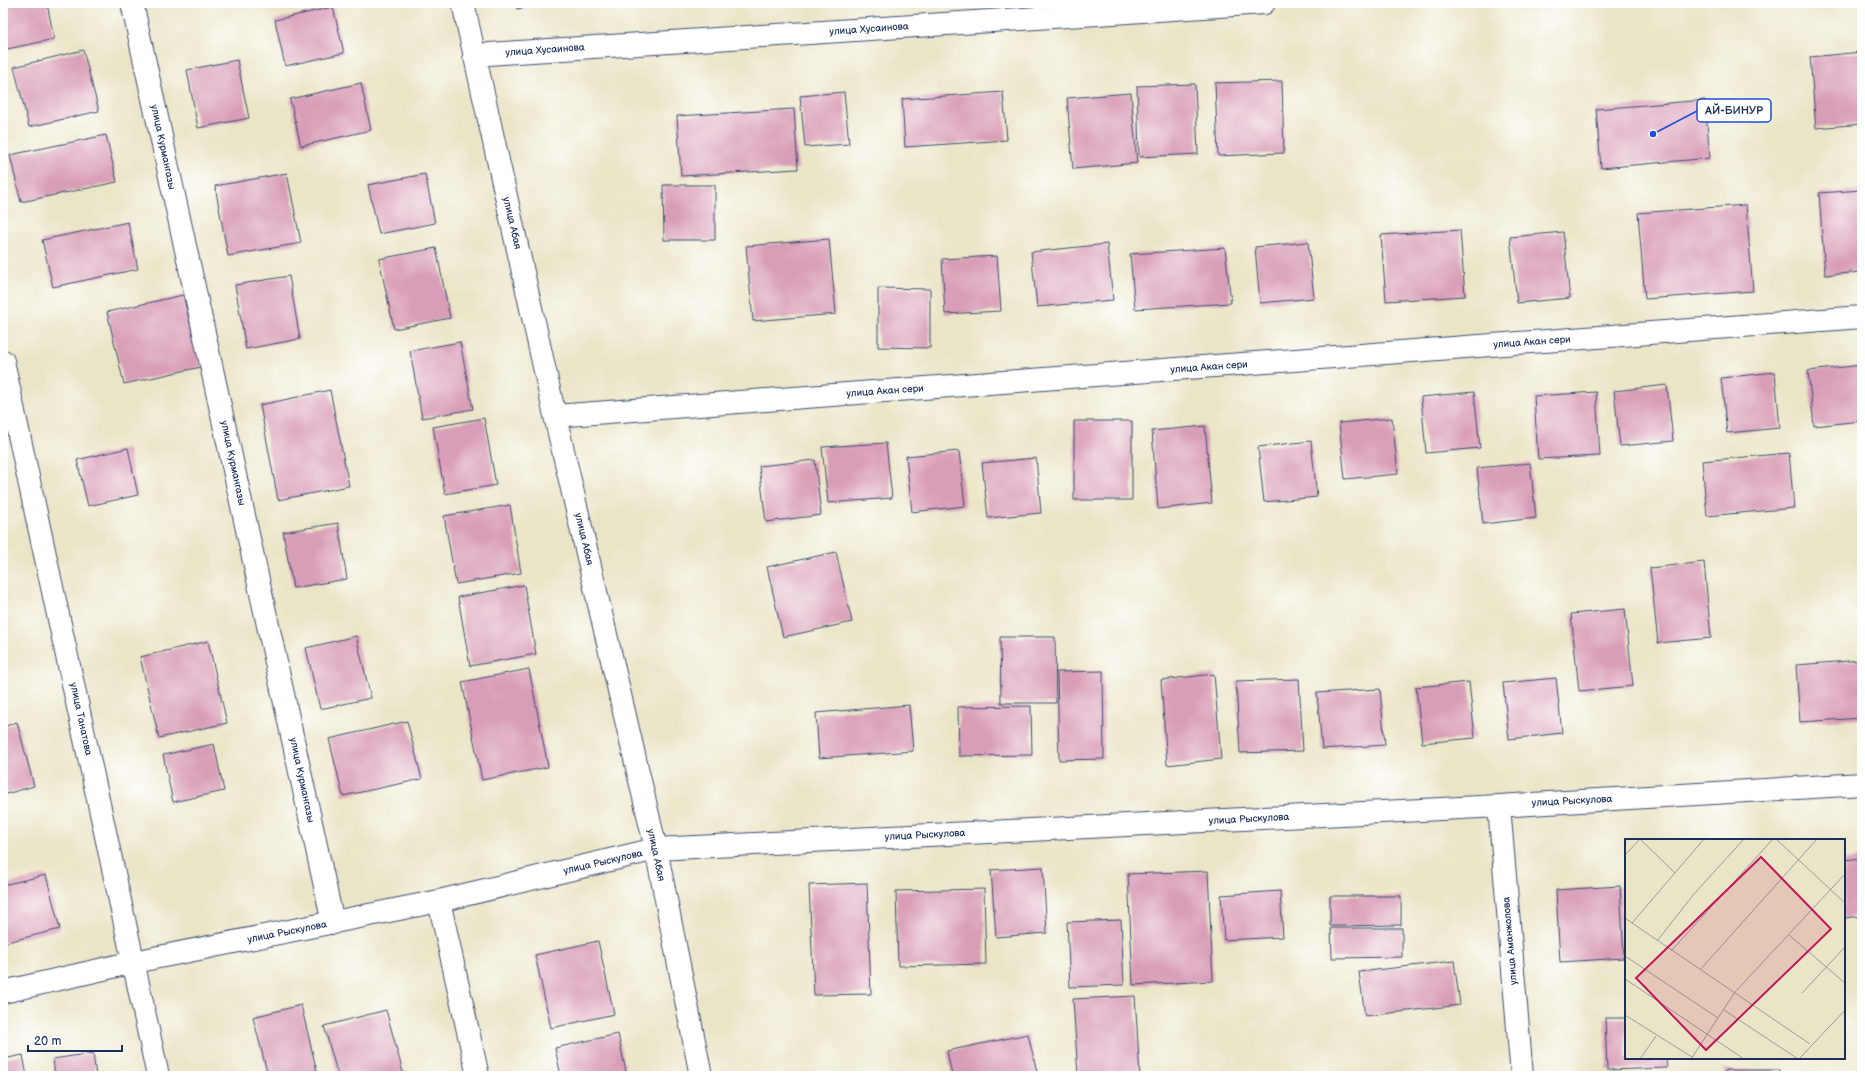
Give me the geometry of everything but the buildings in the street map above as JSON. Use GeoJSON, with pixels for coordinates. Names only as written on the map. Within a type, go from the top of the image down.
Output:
{"type":"FeatureCollection","features":[{"type":"Feature","properties":{"kind":"street","name":"улица Курмангазы"},"geometry":{"type":"LineString","coordinates":[[132,3],[334,923]]}},
{"type":"Feature","properties":{"kind":"street","name":"улица Абая"},"geometry":{"type":"LineString","coordinates":[[463,3],[555,416],[656,849],[701,1076]]}},
{"type":"Feature","properties":{"kind":"street","name":"улица Хусаинова"},"geometry":{"type":"LineString","coordinates":[[474,55],[1264,3]]}},
{"type":"Feature","properties":{"kind":"street","name":"улица Акан сери"},"geometry":{"type":"LineString","coordinates":[[555,416],[1862,317]]}},
{"type":"Feature","properties":{"kind":"street","name":"улица Танатова"},"geometry":{"type":"LineString","coordinates":[[3,361],[158,1076]]}},
{"type":"Feature","properties":{"kind":"street","name":"улица Рыскулова"},"geometry":{"type":"LineString","coordinates":[[3,992],[134,962],[439,901],[656,849],[1499,806],[1862,784]]}},
{"type":"Feature","properties":{"kind":"street","name":"улица Аманжолова"},"geometry":{"type":"LineString","coordinates":[[1499,806],[1522,1076]]}},
{"type":"Feature","properties":{"kind":"street"},"geometry":{"type":"LineString","coordinates":[[439,901],[478,1076]]}},
{"type":"Feature","properties":{"kind":"place","name":"АЙ-БИНУР"},"geometry":{"type":"Point","coordinates":[1653,134]}}]}
